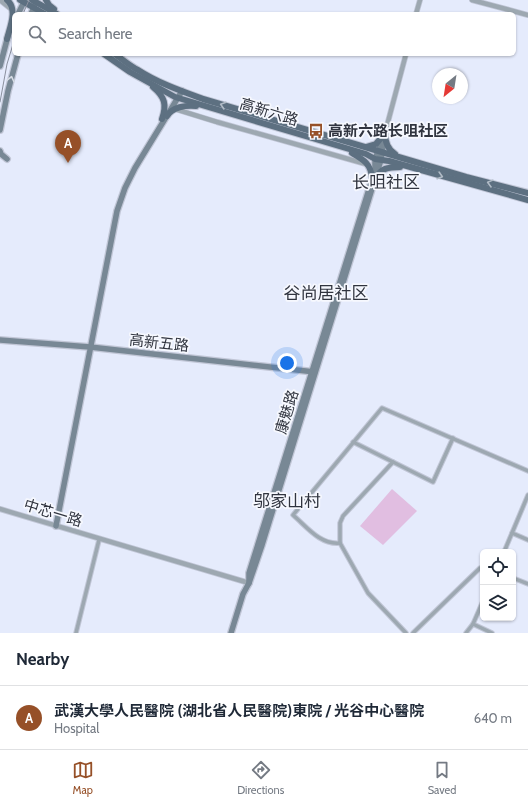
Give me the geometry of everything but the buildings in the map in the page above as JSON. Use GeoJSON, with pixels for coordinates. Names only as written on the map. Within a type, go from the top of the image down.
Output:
{"type":"FeatureCollection","features":[{"type":"Feature","properties":{"kind":"main road"},"geometry":{"type":"LineString","coordinates":[[8,0],[16,12],[23,1],[34,2],[54,12]]}},
{"type":"Feature","properties":{"kind":"main road"},"geometry":{"type":"LineString","coordinates":[[46,0],[56,12]]}},
{"type":"Feature","properties":{"kind":"main road"},"geometry":{"type":"LineString","coordinates":[[32,12],[34,2]]}},
{"type":"Feature","properties":{"kind":"main road"},"geometry":{"type":"LineString","coordinates":[[34,2],[43,12]]}},
{"type":"Feature","properties":{"kind":"main road"},"geometry":{"type":"LineString","coordinates":[[0,66],[12,24]]}},
{"type":"Feature","properties":{"kind":"main road"},"geometry":{"type":"LineString","coordinates":[[7,39],[12,28]]}},
{"type":"Feature","properties":{"kind":"main road"},"geometry":{"type":"LineString","coordinates":[[0,130],[11,77],[17,56]]}},
{"type":"Feature","properties":{"kind":"main road","name":"高新六路"},"geometry":{"type":"LineString","coordinates":[[107,56],[130,72],[176,98],[378,159],[407,163],[528,193]]}},
{"type":"Feature","properties":{"kind":"main road","name":"高新六路"},"geometry":{"type":"LineString","coordinates":[[118,56],[136,70],[180,91],[380,151],[407,163],[528,200]]}},
{"type":"Feature","properties":{"kind":"main road"},"geometry":{"type":"LineString","coordinates":[[146,81],[157,90],[165,102],[166,108],[164,118]]}},
{"type":"Feature","properties":{"kind":"main road"},"geometry":{"type":"LineString","coordinates":[[55,526],[115,211],[123,187],[180,91]]}},
{"type":"Feature","properties":{"kind":"main road"},"geometry":{"type":"LineString","coordinates":[[164,118],[169,112],[190,105],[206,107]]}},
{"type":"Feature","properties":{"kind":"main road"},"geometry":{"type":"LineString","coordinates":[[364,147],[376,144],[385,133]]}},
{"type":"Feature","properties":{"kind":"main road"},"geometry":{"type":"LineString","coordinates":[[385,133],[385,141],[390,150],[407,163]]}},
{"type":"Feature","properties":{"kind":"main road","name":"康魅路"},"geometry":{"type":"LineString","coordinates":[[235,633],[249,583],[262,545],[374,178],[385,133]]}},
{"type":"Feature","properties":{"kind":"main road"},"geometry":{"type":"LineString","coordinates":[[344,148],[367,164],[374,178],[383,169],[407,163]]}},
{"type":"Feature","properties":{"kind":"main road"},"geometry":{"type":"LineString","coordinates":[[0,151],[0,154],[7,159],[0,158]]}},
{"type":"Feature","properties":{"kind":"main road","name":"高新五路"},"geometry":{"type":"LineString","coordinates":[[0,340],[89,347],[314,372]]}},
{"type":"Feature","properties":{"kind":"main road","name":"康魅路"},"geometry":{"type":"LineString","coordinates":[[231,633],[243,594],[249,583]]}},
{"type":"Feature","properties":{"kind":"street"},"geometry":{"type":"LineString","coordinates":[[0,0],[16,12]]}},
{"type":"Feature","properties":{"kind":"street"},"geometry":{"type":"LineString","coordinates":[[417,12],[420,0]]}},
{"type":"Feature","properties":{"kind":"street"},"geometry":{"type":"LineString","coordinates":[[472,0],[514,12]]}},
{"type":"Feature","properties":{"kind":"street"},"geometry":{"type":"LineString","coordinates":[[516,13],[528,16]]}},
{"type":"Feature","properties":{"kind":"street","name":"康魅路"},"geometry":{"type":"LineString","coordinates":[[385,133],[405,56]]}},
{"type":"Feature","properties":{"kind":"street"},"geometry":{"type":"LineString","coordinates":[[175,109],[367,164]]}},
{"type":"Feature","properties":{"kind":"street"},"geometry":{"type":"LineString","coordinates":[[340,543],[333,544],[320,540],[293,515],[382,408],[528,472]]}},
{"type":"Feature","properties":{"kind":"street"},"geometry":{"type":"LineString","coordinates":[[353,442],[433,482],[453,438]]}},
{"type":"Feature","properties":{"kind":"street"},"geometry":{"type":"LineString","coordinates":[[393,462],[343,516],[340,523],[340,543],[368,593],[406,633]]}},
{"type":"Feature","properties":{"kind":"street"},"geometry":{"type":"LineString","coordinates":[[505,549],[528,495]]}},
{"type":"Feature","properties":{"kind":"street","name":"中芯一路"},"geometry":{"type":"LineString","coordinates":[[0,509],[99,540],[249,583]]}},
{"type":"Feature","properties":{"kind":"street"},"geometry":{"type":"LineString","coordinates":[[512,533],[528,540]]}},
{"type":"Feature","properties":{"kind":"street"},"geometry":{"type":"LineString","coordinates":[[76,633],[99,540]]}},
{"type":"Feature","properties":{"kind":"street"},"geometry":{"type":"LineString","coordinates":[[413,633],[480,568]]}},
{"type":"Feature","properties":{"kind":"street"},"geometry":{"type":"LineString","coordinates":[[516,579],[528,584]]}},
{"type":"Feature","properties":{"kind":"street"},"geometry":{"type":"LineString","coordinates":[[466,633],[473,624],[480,608]]}},
{"type":"Feature","properties":{"kind":"street"},"geometry":{"type":"LineString","coordinates":[[473,624],[492,633]]}},
{"type":"Feature","properties":{"kind":"shaded area"},"geometry":{"type":"Polygon","coordinates":[[[392,489],[417,511],[383,545],[360,526],[392,489]]]}},
{"type":"Feature","properties":{"kind":"tram line"},"geometry":{"type":"LineString","coordinates":[[24,12],[29,0]]}},
{"type":"Feature","properties":{"kind":"tram line"},"geometry":{"type":"LineString","coordinates":[[0,102],[7,64],[12,48]]}},
{"type":"Feature","properties":{"kind":"place","name":"高新六路长咀社区"},"geometry":{"type":"Point","coordinates":[316,131]}},
{"type":"Feature","properties":{"kind":"place","name":"武漢大學人民醫院 (湖北省人民醫院)東院 / 光谷中心醫院"},"geometry":{"type":"Point","coordinates":[68,163]}},
{"type":"Feature","properties":{"kind":"district","name":"长咀社区"},"geometry":{"type":"Point","coordinates":[386,182]}},
{"type":"Feature","properties":{"kind":"district","name":"谷尚居社区"},"geometry":{"type":"Point","coordinates":[326,293]}},
{"type":"Feature","properties":{"kind":"district","name":"邬家山村"},"geometry":{"type":"Point","coordinates":[287,501]}}]}
